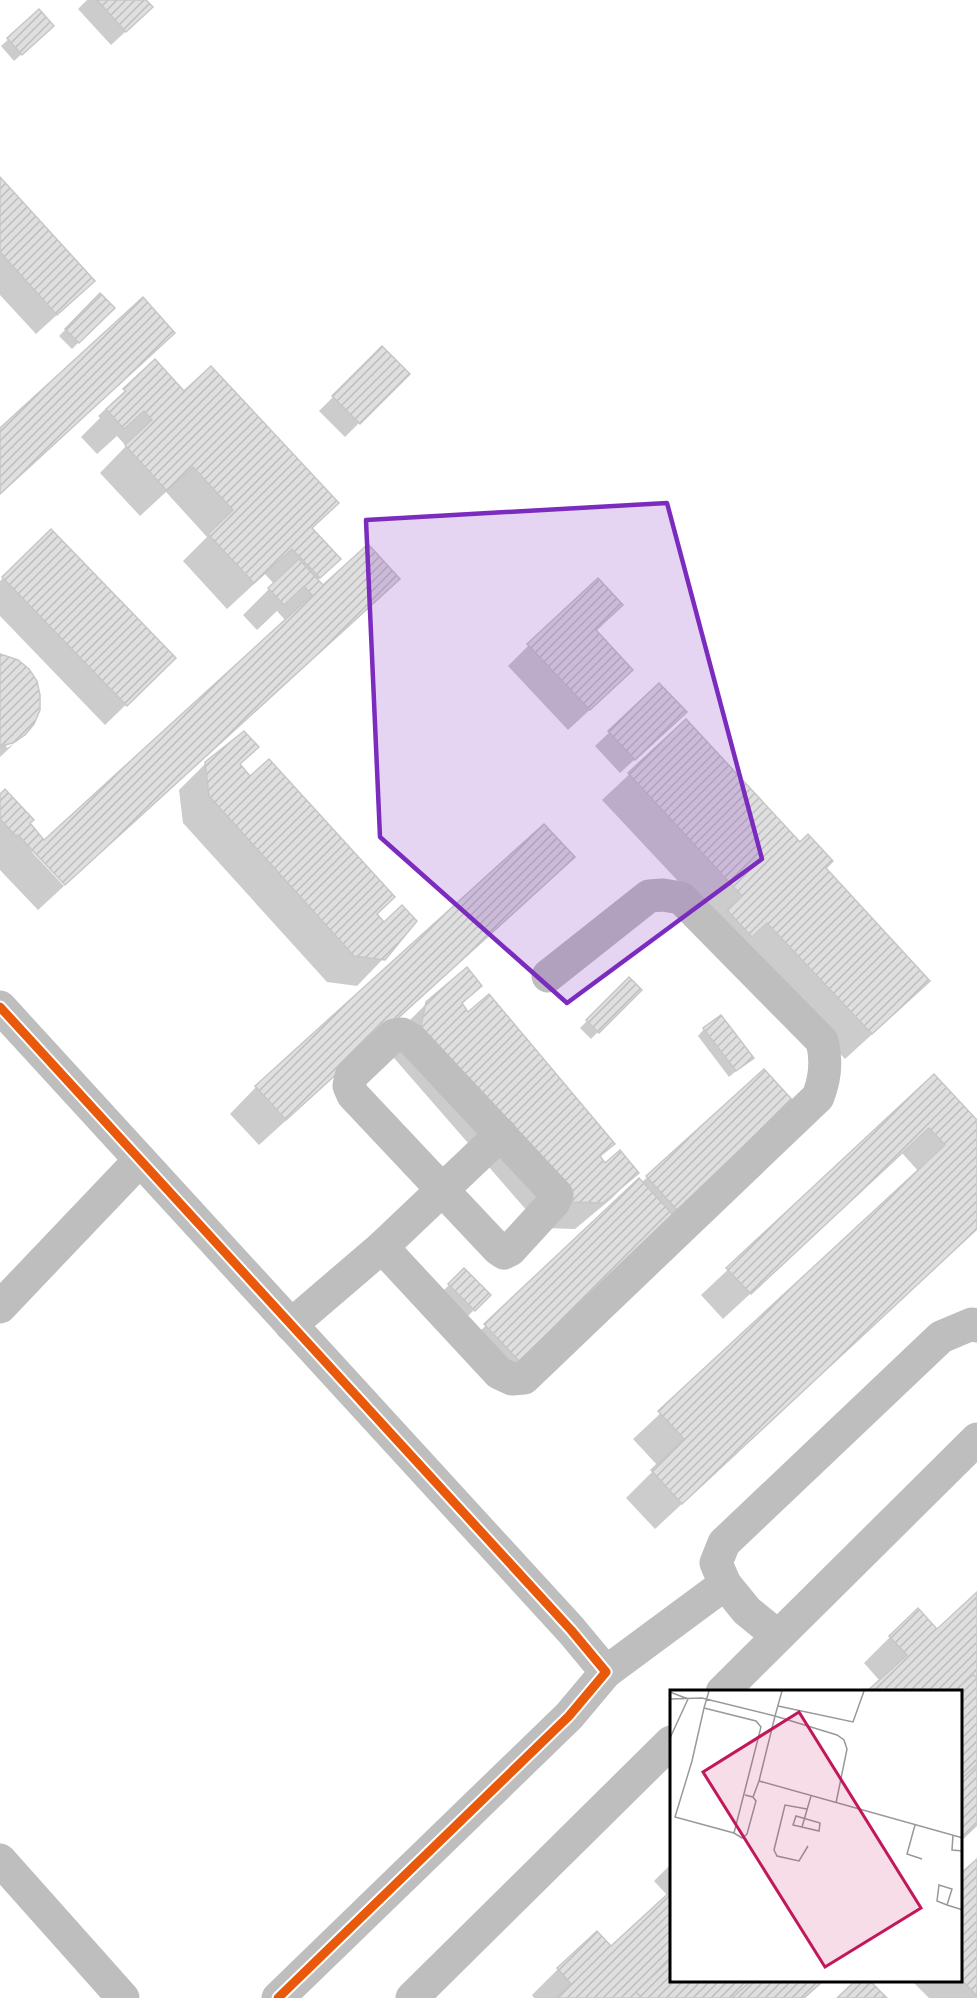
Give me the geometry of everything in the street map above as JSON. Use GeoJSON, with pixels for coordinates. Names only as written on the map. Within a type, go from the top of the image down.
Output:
{"type":"FeatureCollection","features":[{"type":"Feature","properties":{"kind":"street"},"geometry":{"type":"LineString","coordinates":[[382,1247],[499,1372],[512,1379],[524,1378],[818,1097],[823,1084],[826,1054],[822,1041],[681,898],[663,895],[650,897],[548,976]]}},
{"type":"Feature","properties":{"kind":"street"},"geometry":{"type":"LineString","coordinates":[[0,1007],[606,1672]]}},
{"type":"Feature","properties":{"kind":"street"},"geometry":{"type":"LineString","coordinates":[[402,1034],[412,1040],[557,1195],[554,1202],[510,1250],[504,1253],[498,1250],[441,1190],[353,1095],[348,1086],[351,1076],[394,1035],[402,1034]]}},
{"type":"Feature","properties":{"kind":"street"},"geometry":{"type":"LineString","coordinates":[[291,1325],[382,1247],[501,1134]]}},
{"type":"Feature","properties":{"kind":"street"},"geometry":{"type":"LineString","coordinates":[[0,1307],[140,1160]]}},
{"type":"Feature","properties":{"kind":"street"},"geometry":{"type":"LineString","coordinates":[[778,1636],[747,1611],[725,1584],[716,1563],[724,1543],[941,1337],[972,1324],[977,1326]]}},
{"type":"Feature","properties":{"kind":"street"},"geometry":{"type":"LineString","coordinates":[[724,1690],[977,1439]]}},
{"type":"Feature","properties":{"kind":"street"},"geometry":{"type":"LineString","coordinates":[[278,1998],[569,1716],[606,1672],[725,1584]]}},
{"type":"Feature","properties":{"kind":"street"},"geometry":{"type":"LineString","coordinates":[[412,1998],[670,1743]]}},
{"type":"Feature","properties":{"kind":"street"},"geometry":{"type":"LineString","coordinates":[[0,1860],[123,1998]]}},
{"type":"Feature","properties":{"kind":"highlighted area"},"geometry":{"type":"Polygon","coordinates":[[[667,503],[762,859],[567,1003],[380,837],[366,520],[667,503]]]}},
{"type":"Feature","properties":{"kind":"building"},"geometry":{"type":"Polygon","coordinates":[[[97,0],[146,0],[153,7],[126,32],[97,0]]]}},
{"type":"Feature","properties":{"kind":"building"},"geometry":{"type":"Polygon","coordinates":[[[39,9],[54,26],[22,55],[7,38],[39,9]]]}},
{"type":"Feature","properties":{"kind":"building"},"geometry":{"type":"Polygon","coordinates":[[[0,177],[95,281],[57,315],[0,252],[0,177]]]}},
{"type":"Feature","properties":{"kind":"building"},"geometry":{"type":"Polygon","coordinates":[[[100,293],[115,308],[79,343],[65,329],[100,293]]]}},
{"type":"Feature","properties":{"kind":"building"},"geometry":{"type":"Polygon","coordinates":[[[143,297],[175,333],[0,494],[0,428],[143,297]]]}},
{"type":"Feature","properties":{"kind":"building"},"geometry":{"type":"Polygon","coordinates":[[[382,346],[410,374],[360,424],[332,396],[382,346]]]}},
{"type":"Feature","properties":{"kind":"building"},"geometry":{"type":"Polygon","coordinates":[[[155,359],[184,391],[211,366],[339,503],[312,528],[341,559],[320,578],[292,549],[254,583],[208,534],[233,510],[193,467],[167,491],[125,445],[152,420],[144,411],[124,429],[106,409],[126,391],[123,389],[155,359]]]}},
{"type":"Feature","properties":{"kind":"building"},"geometry":{"type":"Polygon","coordinates":[[[51,529],[176,658],[127,706],[2,577],[51,529]]]}},
{"type":"Feature","properties":{"kind":"building"},"geometry":{"type":"Polygon","coordinates":[[[368,544],[400,579],[65,885],[0,819],[0,794],[5,789],[34,820],[30,823],[44,840],[312,595],[304,586],[284,605],[268,588],[299,559],[323,585],[368,544]]]}},
{"type":"Feature","properties":{"kind":"building"},"geometry":{"type":"Polygon","coordinates":[[[598,578],[623,605],[596,630],[633,670],[590,710],[527,644],[598,578]]]}},
{"type":"Feature","properties":{"kind":"building"},"geometry":{"type":"Polygon","coordinates":[[[0,654],[18,660],[29,669],[37,681],[40,710],[34,724],[25,735],[13,743],[0,746],[0,654]]]}},
{"type":"Feature","properties":{"kind":"building"},"geometry":{"type":"Polygon","coordinates":[[[659,683],[687,712],[635,760],[608,731],[659,683]]]}},
{"type":"Feature","properties":{"kind":"building"},"geometry":{"type":"Polygon","coordinates":[[[686,719],[800,842],[808,834],[833,861],[826,868],[930,981],[872,1034],[767,923],[752,937],[727,910],[742,896],[628,773],[686,719]]]}},
{"type":"Feature","properties":{"kind":"building"},"geometry":{"type":"Polygon","coordinates":[[[244,731],[259,747],[240,764],[250,776],[269,759],[395,897],[377,914],[384,922],[402,905],[417,921],[385,960],[354,956],[209,796],[205,762],[244,731]]]}},
{"type":"Feature","properties":{"kind":"building"},"geometry":{"type":"Polygon","coordinates":[[[544,824],[575,857],[286,1120],[255,1086],[544,824]]]}},
{"type":"Feature","properties":{"kind":"building"},"geometry":{"type":"Polygon","coordinates":[[[467,967],[482,986],[462,1003],[468,1012],[489,994],[615,1144],[600,1156],[605,1163],[620,1150],[639,1173],[603,1203],[568,1202],[420,1031],[426,1002],[467,967]]]}},
{"type":"Feature","properties":{"kind":"building"},"geometry":{"type":"Polygon","coordinates":[[[629,977],[642,990],[599,1033],[586,1020],[629,977]]]}},
{"type":"Feature","properties":{"kind":"building"},"geometry":{"type":"Polygon","coordinates":[[[721,1015],[754,1058],[736,1071],[703,1028],[721,1015]]]}},
{"type":"Feature","properties":{"kind":"building"},"geometry":{"type":"Polygon","coordinates":[[[764,1069],[796,1104],[677,1210],[646,1176],[764,1069]]]}},
{"type":"Feature","properties":{"kind":"building"},"geometry":{"type":"Polygon","coordinates":[[[934,1074],[977,1120],[977,1229],[682,1504],[651,1470],[684,1439],[658,1411],[945,1145],[929,1128],[751,1294],[726,1268],[934,1074]]]}},
{"type":"Feature","properties":{"kind":"building"},"geometry":{"type":"Polygon","coordinates":[[[639,1178],[675,1217],[520,1362],[484,1324],[639,1178]]]}},
{"type":"Feature","properties":{"kind":"building"},"geometry":{"type":"Polygon","coordinates":[[[464,1268],[491,1295],[475,1311],[448,1284],[464,1268]]]}},
{"type":"Feature","properties":{"kind":"building"},"geometry":{"type":"Polygon","coordinates":[[[977,1592],[977,1678],[973,1675],[956,1690],[868,1690],[907,1655],[889,1636],[918,1608],[937,1629],[977,1592]]]}},
{"type":"Feature","properties":{"kind":"building"},"geometry":{"type":"Polygon","coordinates":[[[973,1675],[977,1678],[977,1765],[962,1778],[962,1690],[956,1690],[973,1675]]]}},
{"type":"Feature","properties":{"kind":"building"},"geometry":{"type":"Polygon","coordinates":[[[977,1765],[977,1825],[962,1839],[962,1778],[977,1765]]]}},
{"type":"Feature","properties":{"kind":"building"},"geometry":{"type":"Polygon","coordinates":[[[977,1859],[977,1996],[962,1980],[962,1872],[977,1859]]]}},
{"type":"Feature","properties":{"kind":"building"},"geometry":{"type":"Polygon","coordinates":[[[670,1892],[670,1960],[636,1992],[642,1998],[556,1998],[571,1984],[557,1968],[597,1931],[611,1946],[670,1892]]]}},
{"type":"Feature","properties":{"kind":"building"},"geometry":{"type":"Polygon","coordinates":[[[670,1960],[670,1983],[749,1983],[732,1998],[642,1998],[636,1992],[670,1960]]]}},
{"type":"Feature","properties":{"kind":"building"},"geometry":{"type":"Polygon","coordinates":[[[749,1983],[821,1983],[804,1998],[732,1998],[749,1983]]]}},
{"type":"Feature","properties":{"kind":"building"},"geometry":{"type":"Polygon","coordinates":[[[853,1983],[872,1983],[887,1998],[837,1998],[853,1983]]]}},
{"type":"Feature","properties":{"kind":"cycle path"},"geometry":{"type":"LineString","coordinates":[[0,1007],[571,1630],[606,1672],[569,1716],[278,1998]]}}]}
